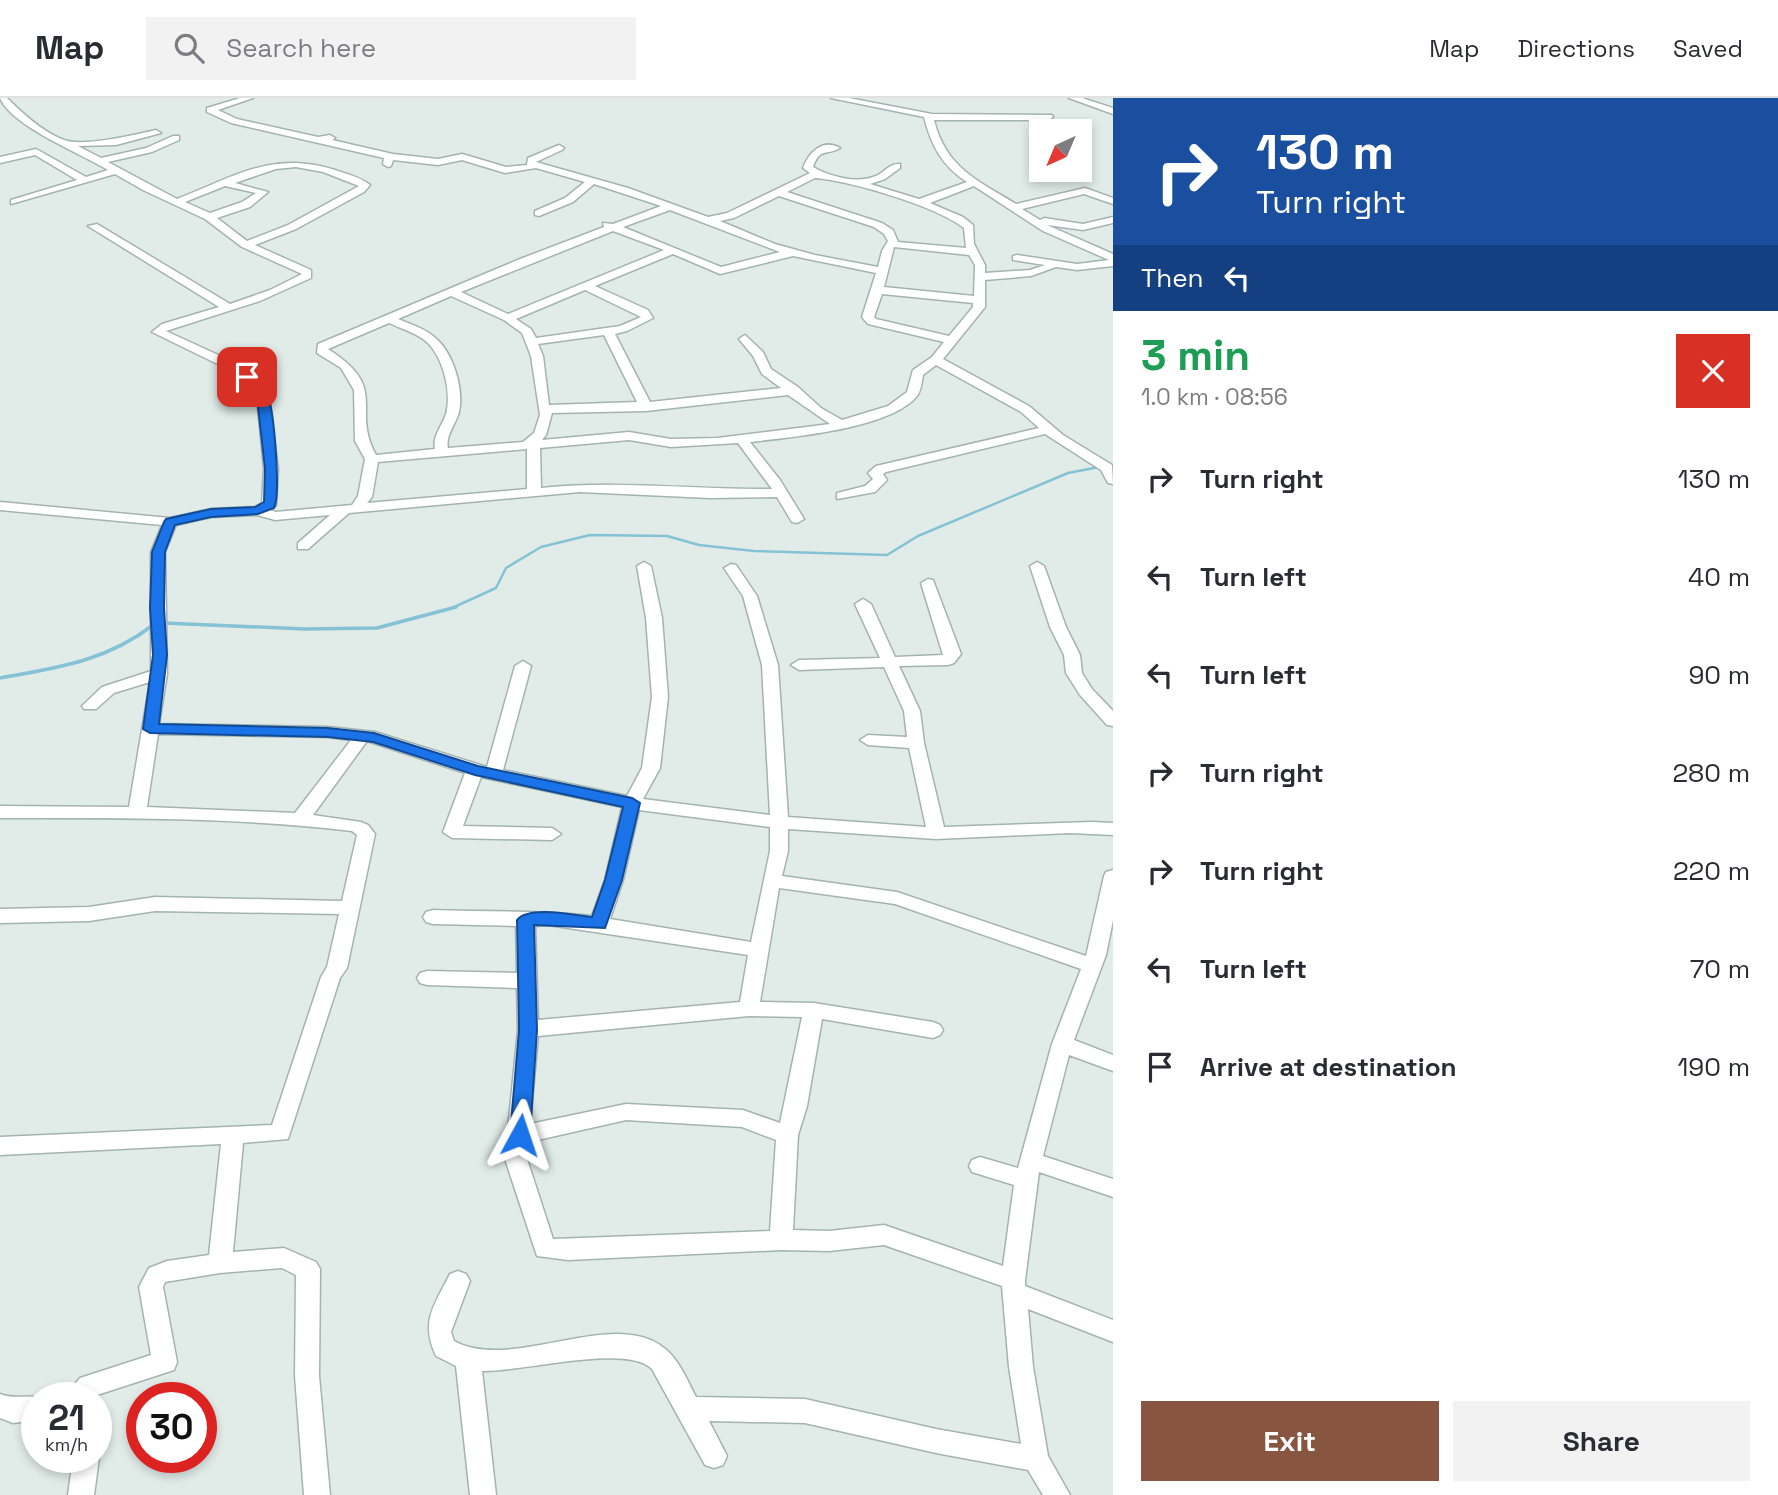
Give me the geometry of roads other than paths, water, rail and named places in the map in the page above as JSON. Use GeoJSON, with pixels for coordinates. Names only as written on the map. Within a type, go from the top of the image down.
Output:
{"type":"FeatureCollection","features":[{"type":"Feature","properties":{"kind":"street"},"geometry":{"type":"LineString","coordinates":[[0,506],[170,522],[211,513],[258,510],[269,505],[271,469],[263,397],[255,385],[236,368],[159,332],[166,326],[268,294],[307,276],[307,272],[300,268],[246,245],[209,217],[180,201],[146,188],[14,115],[2,98]]}},
{"type":"Feature","properties":{"kind":"street"},"geometry":{"type":"LineString","coordinates":[[249,98],[210,110],[234,121],[389,160],[423,162],[467,158],[505,170],[534,166],[625,190],[714,221],[771,246],[882,271]]}},
{"type":"Feature","properties":{"kind":"street"},"geometry":{"type":"LineString","coordinates":[[835,98],[918,112],[930,117],[1049,117]]}},
{"type":"Feature","properties":{"kind":"street"},"geometry":{"type":"LineString","coordinates":[[1073,98],[1112,110]]}},
{"type":"Feature","properties":{"kind":"street"},"geometry":{"type":"LineString","coordinates":[[855,112],[872,104]]}},
{"type":"Feature","properties":{"kind":"street"},"geometry":{"type":"LineString","coordinates":[[930,117],[933,135],[946,160],[973,186],[1033,221],[1113,261]]}},
{"type":"Feature","properties":{"kind":"street"},"geometry":{"type":"LineString","coordinates":[[65,144],[116,142],[156,132]]}},
{"type":"Feature","properties":{"kind":"street"},"geometry":{"type":"LineString","coordinates":[[99,161],[149,150],[176,138]]}},
{"type":"Feature","properties":{"kind":"street"},"geometry":{"type":"LineString","coordinates":[[318,140],[330,138]]}},
{"type":"Feature","properties":{"kind":"street"},"geometry":{"type":"LineString","coordinates":[[372,459],[538,441],[629,436],[680,444],[741,439],[841,425],[892,409],[913,393],[917,373],[936,360],[979,307],[980,265],[969,244],[969,227],[965,222],[921,202],[820,175],[808,168],[810,159],[821,149],[828,146],[835,148]]}},
{"type":"Feature","properties":{"kind":"street"},"geometry":{"type":"LineString","coordinates":[[534,166],[531,160],[559,148]]}},
{"type":"Feature","properties":{"kind":"street"},"geometry":{"type":"LineString","coordinates":[[0,160],[36,152],[85,181]]}},
{"type":"Feature","properties":{"kind":"street"},"geometry":{"type":"LineString","coordinates":[[180,201],[248,174],[285,164],[306,166],[365,184],[361,190],[292,227],[246,245]]}},
{"type":"Feature","properties":{"kind":"street"},"geometry":{"type":"LineString","coordinates":[[859,185],[882,177],[897,166]]}},
{"type":"Feature","properties":{"kind":"street"},"geometry":{"type":"LineString","coordinates":[[15,202],[114,171]]}},
{"type":"Feature","properties":{"kind":"street"},"geometry":{"type":"LineString","coordinates":[[714,221],[747,208],[809,176],[820,175]]}},
{"type":"Feature","properties":{"kind":"street"},"geometry":{"type":"LineString","coordinates":[[209,217],[244,205],[263,192],[215,181]]}},
{"type":"Feature","properties":{"kind":"street"},"geometry":{"type":"LineString","coordinates":[[539,213],[569,200],[591,182]]}},
{"type":"Feature","properties":{"kind":"street"},"geometry":{"type":"LineString","coordinates":[[921,202],[973,186]]}},
{"type":"Feature","properties":{"kind":"street"},"geometry":{"type":"LineString","coordinates":[[1013,208],[1085,191],[1113,201]]}},
{"type":"Feature","properties":{"kind":"street"},"geometry":{"type":"LineString","coordinates":[[776,192],[878,225],[889,232],[893,242],[887,251],[878,290],[868,317],[872,322],[951,340]]}},
{"type":"Feature","properties":{"kind":"street"},"geometry":{"type":"LineString","coordinates":[[303,546],[365,497],[372,459],[362,442],[360,390],[356,380],[345,365],[321,350],[326,344],[611,227],[668,207]]}},
{"type":"Feature","properties":{"kind":"street"},"geometry":{"type":"LineString","coordinates":[[1033,221],[1083,227],[1113,220]]}},
{"type":"Feature","properties":{"kind":"street"},"geometry":{"type":"LineString","coordinates":[[598,221],[720,271],[779,254],[802,254]]}},
{"type":"Feature","properties":{"kind":"street"},"geometry":{"type":"LineString","coordinates":[[93,226],[226,306]]}},
{"type":"Feature","properties":{"kind":"street"},"geometry":{"type":"LineString","coordinates":[[891,244],[972,252]]}},
{"type":"Feature","properties":{"kind":"street"},"geometry":{"type":"LineString","coordinates":[[508,318],[673,250]]}},
{"type":"Feature","properties":{"kind":"street"},"geometry":{"type":"LineString","coordinates":[[1017,258],[1090,267],[1113,261]]}},
{"type":"Feature","properties":{"kind":"street"},"geometry":{"type":"LineString","coordinates":[[979,277],[1031,273],[1058,265]]}},
{"type":"Feature","properties":{"kind":"street"},"geometry":{"type":"LineString","coordinates":[[531,342],[631,327],[643,321],[648,314],[587,287]]}},
{"type":"Feature","properties":{"kind":"street"},"geometry":{"type":"LineString","coordinates":[[878,290],[979,300]]}},
{"type":"Feature","properties":{"kind":"street"},"geometry":{"type":"LineString","coordinates":[[452,292],[522,326],[537,356],[546,415],[538,441],[534,492]]}},
{"type":"Feature","properties":{"kind":"street"},"geometry":{"type":"LineString","coordinates":[[388,318],[428,337],[440,349],[455,393],[452,414],[440,443],[442,452]]}},
{"type":"Feature","properties":{"kind":"street"},"geometry":{"type":"LineString","coordinates":[[608,331],[646,407]]}},
{"type":"Feature","properties":{"kind":"street"},"geometry":{"type":"LineString","coordinates":[[745,339],[759,355],[766,371],[794,390],[817,411],[841,425]]}},
{"type":"Feature","properties":{"kind":"street"},"geometry":{"type":"LineString","coordinates":[[936,360],[1025,409],[1058,438],[1107,468],[1113,480]]}},
{"type":"Feature","properties":{"kind":"street"},"geometry":{"type":"LineString","coordinates":[[544,409],[646,407],[679,402],[732,400],[794,390]]}},
{"type":"Feature","properties":{"kind":"street"},"geometry":{"type":"LineString","coordinates":[[842,496],[870,489],[880,480],[876,473],[881,469],[1049,429]]}},
{"type":"Feature","properties":{"kind":"street"},"geometry":{"type":"LineString","coordinates":[[741,439],[797,519]]}},
{"type":"Feature","properties":{"kind":"street"},"geometry":{"type":"LineString","coordinates":[[258,510],[275,516],[580,488],[710,494],[780,493]]}},
{"type":"Feature","properties":{"kind":"street"},"geometry":{"type":"LineString","coordinates":[[136,813],[159,674],[158,552],[170,522]]}},
{"type":"Feature","properties":{"kind":"street"},"geometry":{"type":"LineString","coordinates":[[598,923],[614,880],[632,803],[651,768],[660,697],[659,659],[644,566]]}},
{"type":"Feature","properties":{"kind":"street"},"geometry":{"type":"LineString","coordinates":[[1037,566],[1058,627],[1072,655],[1074,673],[1086,692],[1113,721]]}},
{"type":"Feature","properties":{"kind":"street"},"geometry":{"type":"LineString","coordinates":[[731,568],[750,596],[770,665],[779,822],[779,851],[771,881],[749,1009]]}},
{"type":"Feature","properties":{"kind":"street"},"geometry":{"type":"LineString","coordinates":[[799,665],[948,660],[953,654],[928,583]]}},
{"type":"Feature","properties":{"kind":"street"},"geometry":{"type":"LineString","coordinates":[[863,604],[912,711],[916,743],[936,833]]}},
{"type":"Feature","properties":{"kind":"street"},"geometry":{"type":"LineString","coordinates":[[494,774],[523,666]]}},
{"type":"Feature","properties":{"kind":"street"},"geometry":{"type":"LineString","coordinates":[[90,706],[108,690],[159,674]]}},
{"type":"Feature","properties":{"kind":"street"},"geometry":{"type":"LineString","coordinates":[[150,729],[197,728],[362,736],[392,742],[475,770],[632,803],[779,822],[936,833],[1072,825],[1113,829]]}},
{"type":"Feature","properties":{"kind":"street"},"geometry":{"type":"LineString","coordinates":[[301,818],[362,736]]}},
{"type":"Feature","properties":{"kind":"street"},"geometry":{"type":"LineString","coordinates":[[868,740],[916,743]]}},
{"type":"Feature","properties":{"kind":"street"},"geometry":{"type":"LineString","coordinates":[[475,770],[452,832],[552,834]]}},
{"type":"Feature","properties":{"kind":"street"},"geometry":{"type":"LineString","coordinates":[[0,812],[301,818],[355,826],[366,834],[337,968],[331,977],[280,1133],[0,1146]]}},
{"type":"Feature","properties":{"kind":"street"},"geometry":{"type":"LineString","coordinates":[[1057,1495],[1036,1459],[1021,1367],[1014,1286],[1029,1170],[1062,1044],[1100,960],[1113,876]]}},
{"type":"Feature","properties":{"kind":"street"},"geometry":{"type":"LineString","coordinates":[[771,881],[884,895],[1100,960]]}},
{"type":"Feature","properties":{"kind":"street"},"geometry":{"type":"LineString","coordinates":[[0,916],[89,914],[155,904],[351,908]]}},
{"type":"Feature","properties":{"kind":"street"},"geometry":{"type":"LineString","coordinates":[[433,917],[526,920],[548,918],[598,923],[758,950]]}},
{"type":"Feature","properties":{"kind":"street"},"geometry":{"type":"LineString","coordinates":[[526,920],[528,1030],[516,1159],[545,1249],[578,1250],[781,1240],[829,1241],[884,1235],[1014,1286],[1113,1331]]}},
{"type":"Feature","properties":{"kind":"street"},"geometry":{"type":"LineString","coordinates":[[427,978],[527,981]]}},
{"type":"Feature","properties":{"kind":"street"},"geometry":{"type":"LineString","coordinates":[[528,1030],[552,1025],[749,1009],[814,1010],[933,1030]]}},
{"type":"Feature","properties":{"kind":"street"},"geometry":{"type":"LineString","coordinates":[[781,1240],[787,1135],[796,1106],[814,1010]]}},
{"type":"Feature","properties":{"kind":"street"},"geometry":{"type":"LineString","coordinates":[[1062,1044],[1113,1063]]}},
{"type":"Feature","properties":{"kind":"street"},"geometry":{"type":"LineString","coordinates":[[520,1135],[626,1112],[743,1119],[787,1135]]}},
{"type":"Feature","properties":{"kind":"street"},"geometry":{"type":"LineString","coordinates":[[220,1264],[233,1134]]}},
{"type":"Feature","properties":{"kind":"street"},"geometry":{"type":"LineString","coordinates":[[981,1166],[1029,1170],[1113,1188]]}},
{"type":"Feature","properties":{"kind":"street"},"geometry":{"type":"LineString","coordinates":[[102,1382],[164,1362],[151,1287],[157,1275],[167,1271],[284,1258],[309,1269],[307,1376],[317,1495]]}},
{"type":"Feature","properties":{"kind":"street"},"geometry":{"type":"LineString","coordinates":[[458,1281],[439,1331],[443,1342],[451,1351],[468,1359],[523,1360],[601,1346],[631,1347],[654,1354],[663,1363],[714,1456]]}},
{"type":"Feature","properties":{"kind":"street"},"geometry":{"type":"LineString","coordinates":[[468,1359],[484,1495]]}},
{"type":"Feature","properties":{"kind":"street"},"geometry":{"type":"LineString","coordinates":[[0,1406],[13,1411],[21,1410]]}},
{"type":"Feature","properties":{"kind":"street"},"geometry":{"type":"LineString","coordinates":[[687,1409],[805,1411],[936,1441],[1036,1459]]}},
{"type":"Feature","properties":{"kind":"street"},"geometry":{"type":"LineString","coordinates":[[81,1495],[84,1473]]}},
{"type":"Feature","properties":{"kind":"waterway"},"geometry":{"type":"LineString","coordinates":[[452,608],[496,588],[506,568],[541,547],[590,535],[667,536],[699,545],[754,551],[887,555],[918,536],[1068,473],[1099,467]]}},
{"type":"Feature","properties":{"kind":"waterway"},"geometry":{"type":"LineString","coordinates":[[164,623],[305,629],[377,628],[456,607]]}},
{"type":"Feature","properties":{"kind":"waterway"},"geometry":{"type":"LineString","coordinates":[[0,678],[61,666],[99,655],[118,647],[153,625]]}}]}
